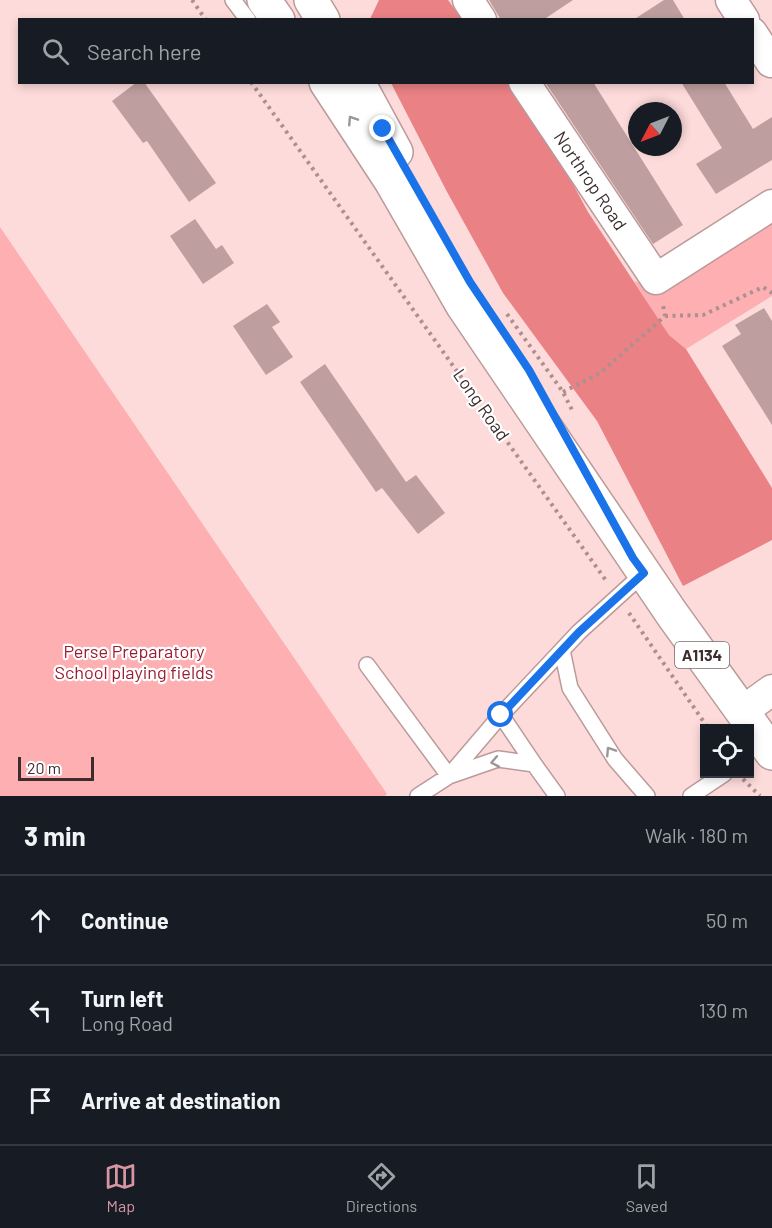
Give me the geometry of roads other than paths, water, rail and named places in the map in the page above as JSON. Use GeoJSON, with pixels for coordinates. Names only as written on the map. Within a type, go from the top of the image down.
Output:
{"type":"FeatureCollection","features":[{"type":"Feature","properties":{"kind":"main road"},"geometry":{"type":"LineString","coordinates":[[264,0],[277,18]]}},
{"type":"Feature","properties":{"kind":"main road"},"geometry":{"type":"LineString","coordinates":[[311,0],[322,18]]}},
{"type":"Feature","properties":{"kind":"main road","name":"A1134"},"geometry":{"type":"LineString","coordinates":[[327,84],[391,181],[463,306],[639,566],[743,711],[763,751]]}},
{"type":"Feature","properties":{"kind":"main road","name":"A1134"},"geometry":{"type":"LineString","coordinates":[[359,84],[470,282],[529,370],[639,566]]}},
{"type":"Feature","properties":{"kind":"street"},"geometry":{"type":"LineString","coordinates":[[468,0],[480,18]]}},
{"type":"Feature","properties":{"kind":"street"},"geometry":{"type":"LineString","coordinates":[[731,0],[743,18]]}},
{"type":"Feature","properties":{"kind":"street"},"geometry":{"type":"LineString","coordinates":[[754,35],[771,62]]}},
{"type":"Feature","properties":{"kind":"street","name":"Northrop Road"},"geometry":{"type":"LineString","coordinates":[[525,84],[656,279],[772,205]]}},
{"type":"Feature","properties":{"kind":"street"},"geometry":{"type":"LineString","coordinates":[[743,711],[772,690]]}},
{"type":"Feature","properties":{"kind":"lane"},"geometry":{"type":"LineString","coordinates":[[233,0],[246,18]]}},
{"type":"Feature","properties":{"kind":"lane"},"geometry":{"type":"LineString","coordinates":[[426,794],[449,776],[501,715],[562,650],[618,597],[639,566]]}},
{"type":"Feature","properties":{"kind":"lane"},"geometry":{"type":"LineString","coordinates":[[562,650],[570,688],[615,759],[647,796]]}},
{"type":"Feature","properties":{"kind":"lane"},"geometry":{"type":"LineString","coordinates":[[367,665],[449,776]]}},
{"type":"Feature","properties":{"kind":"lane"},"geometry":{"type":"LineString","coordinates":[[501,715],[557,796]]}},
{"type":"Feature","properties":{"kind":"lane"},"geometry":{"type":"LineString","coordinates":[[449,776],[498,759],[534,764]]}},
{"type":"Feature","properties":{"kind":"lane"},"geometry":{"type":"LineString","coordinates":[[691,796],[718,778]]}},
{"type":"Feature","properties":{"kind":"park label","name":"Perse Preparatory School playing fields"},"geometry":{"type":"Point","coordinates":[134,662]}}]}
